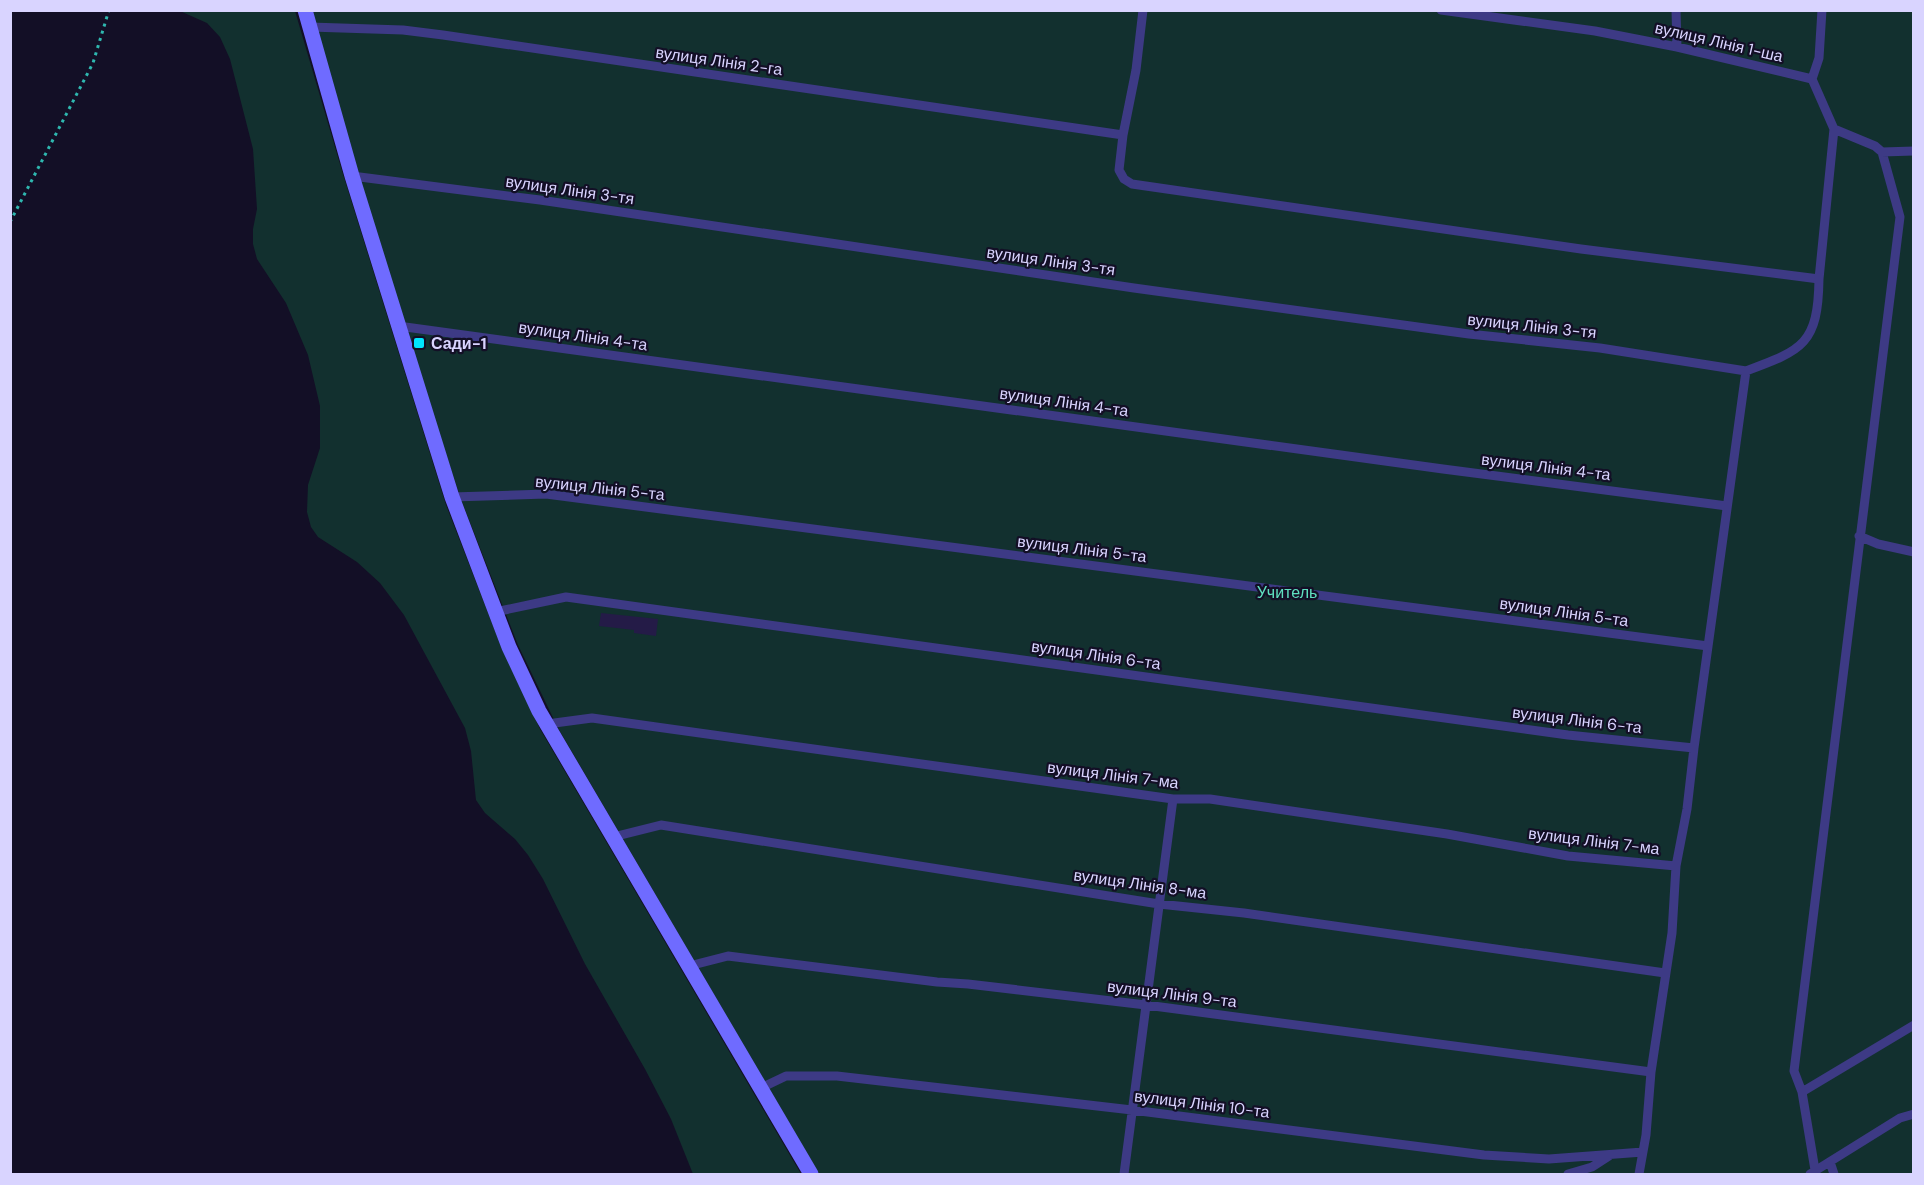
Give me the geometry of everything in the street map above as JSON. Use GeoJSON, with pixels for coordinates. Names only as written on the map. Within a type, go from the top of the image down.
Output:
{"type":"FeatureCollection","features":[{"type":"Feature","properties":{"kind":"main road"},"geometry":{"type":"LineString","coordinates":[[305,10],[352,176],[452,496],[514,657],[547,724],[811,1174]]}},
{"type":"Feature","properties":{"kind":"lane"},"geometry":{"type":"LineString","coordinates":[[1143,10],[1136,70],[1123,135],[1119,170],[1124,179],[1132,184],[1581,249],[1819,279]]}},
{"type":"Feature","properties":{"kind":"lane","name":"вулиця Лінія 1-ша"},"geometry":{"type":"LineString","coordinates":[[1442,10],[1485,13],[1594,31],[1677,47],[1812,79]]}},
{"type":"Feature","properties":{"kind":"lane"},"geometry":{"type":"LineString","coordinates":[[1676,10],[1677,47]]}},
{"type":"Feature","properties":{"kind":"lane"},"geometry":{"type":"LineString","coordinates":[[1639,1174],[1671,933],[1676,866],[1688,809],[1694,748],[1746,371],[1794,351],[1810,335],[1819,302],[1819,279],[1834,129],[1812,79],[1819,58],[1822,10]]}},
{"type":"Feature","properties":{"kind":"lane","name":"вулиця Лінія 2-га"},"geometry":{"type":"LineString","coordinates":[[310,27],[403,30],[443,35],[1123,135]]}},
{"type":"Feature","properties":{"kind":"lane"},"geometry":{"type":"LineString","coordinates":[[1834,129],[1875,146],[1882,152],[1900,217],[1794,1071],[1802,1092],[1813,1172],[1900,1118],[1914,1114]]}},
{"type":"Feature","properties":{"kind":"lane"},"geometry":{"type":"LineString","coordinates":[[1882,152],[1914,151]]}},
{"type":"Feature","properties":{"kind":"lane","name":"вулиця Лінія 3-тя"},"geometry":{"type":"LineString","coordinates":[[352,176],[540,200],[1134,288],[1458,333],[1600,348],[1746,371]]}},
{"type":"Feature","properties":{"kind":"lane","name":"вулиця Лінія 4-та"},"geometry":{"type":"LineString","coordinates":[[398,326],[1727,506]]}},
{"type":"Feature","properties":{"kind":"lane","name":"вулиця Лінія 5-та"},"geometry":{"type":"LineString","coordinates":[[452,496],[546,494],[1708,646]]}},
{"type":"Feature","properties":{"kind":"lane"},"geometry":{"type":"LineString","coordinates":[[1859,536],[1878,544],[1914,552]]}},
{"type":"Feature","properties":{"kind":"lane","name":"вулиця Лінія 6-та"},"geometry":{"type":"LineString","coordinates":[[495,612],[566,597],[1568,735],[1694,748]]}},
{"type":"Feature","properties":{"kind":"lane","name":"вулиця Лінія 7-ма"},"geometry":{"type":"LineString","coordinates":[[547,724],[592,718],[1173,799],[1210,799],[1447,834],[1568,856],[1676,866]]}},
{"type":"Feature","properties":{"kind":"lane"},"geometry":{"type":"LineString","coordinates":[[1124,1174],[1173,799]]}},
{"type":"Feature","properties":{"kind":"lane","name":"вулиця Лінія 8-ма"},"geometry":{"type":"LineString","coordinates":[[613,837],[661,825],[1159,904],[1244,913],[1665,973]]}},
{"type":"Feature","properties":{"kind":"lane","name":"вулиця Лінія 9-та"},"geometry":{"type":"LineString","coordinates":[[689,966],[728,956],[1146,1005],[1651,1071]]}},
{"type":"Feature","properties":{"kind":"lane"},"geometry":{"type":"LineString","coordinates":[[1802,1092],[1914,1025]]}},
{"type":"Feature","properties":{"kind":"lane","name":"вулиця Лінія 10-та"},"geometry":{"type":"LineString","coordinates":[[761,1088],[786,1076],[837,1076],[1132,1110],[1484,1155],[1549,1160],[1643,1152]]}},
{"type":"Feature","properties":{"kind":"lane"},"geometry":{"type":"LineString","coordinates":[[1568,1174],[1592,1167],[1611,1154]]}},
{"type":"Feature","properties":{"kind":"lane"},"geometry":{"type":"LineString","coordinates":[[1830,1162],[1834,1174]]}},
{"type":"Feature","properties":{"kind":"path"},"geometry":{"type":"LineString","coordinates":[[10,222],[93,63],[109,10]]}},
{"type":"Feature","properties":{"kind":"green space"},"geometry":{"type":"Polygon","coordinates":[[[180,11],[295,11],[342,171],[446,505],[502,649],[540,729],[801,1174],[693,1174],[671,1119],[585,964],[543,879],[515,839],[485,813],[476,800],[471,751],[465,728],[404,615],[380,583],[357,562],[318,537],[311,527],[307,512],[308,485],[320,448],[320,406],[308,355],[286,303],[257,259],[253,244],[257,209],[253,149],[230,59],[220,37],[207,23],[180,11]]]}},
{"type":"Feature","properties":{"kind":"green space","name":"Учитель"},"geometry":{"type":"Polygon","coordinates":[[[311,11],[1913,11],[1913,1174],[819,1174],[558,728],[518,645],[462,502],[438,431],[355,166],[311,11]]]}},
{"type":"Feature","properties":{"kind":"building"},"geometry":{"type":"Polygon","coordinates":[[[601,613],[658,619],[656,636],[634,633],[634,630],[599,626],[601,613]]]}},
{"type":"Feature","properties":{"kind":"place","name":"Сади-1"},"geometry":{"type":"Point","coordinates":[419,343]}}]}
